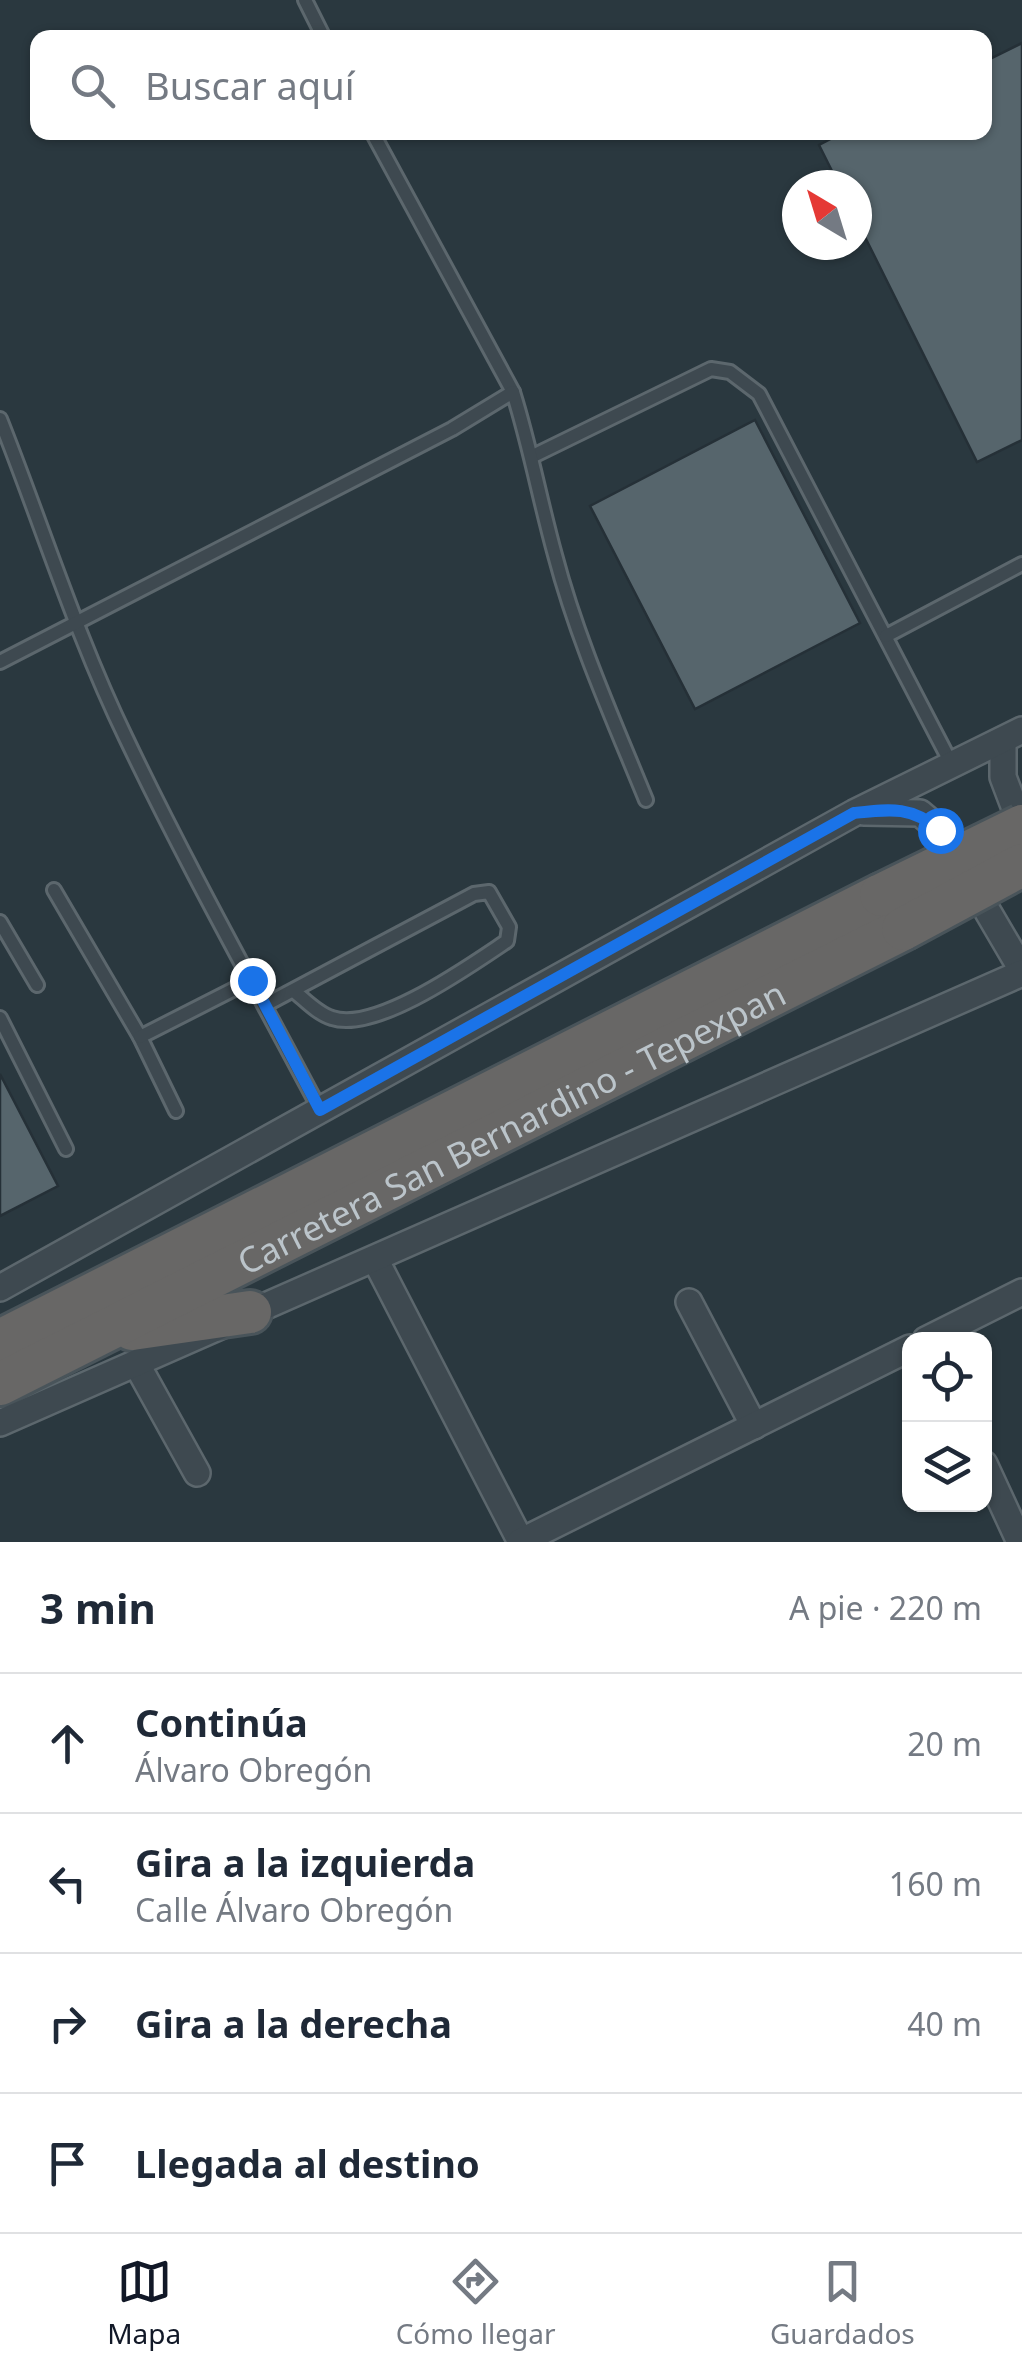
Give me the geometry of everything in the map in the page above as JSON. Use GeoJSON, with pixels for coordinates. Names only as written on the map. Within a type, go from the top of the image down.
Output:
{"type":"FeatureCollection","features":[{"type":"Feature","properties":{"kind":"highway","name":"Carretera San Bernardino - Tepexpan"},"geometry":{"type":"LineString","coordinates":[[0,1384],[892,912],[1022,827]]}},
{"type":"Feature","properties":{"kind":"highway","name":"Carretera San Bernardino - Tepexpan"},"geometry":{"type":"LineString","coordinates":[[0,1341],[892,912],[1022,865]]}},
{"type":"Feature","properties":{"kind":"highway"},"geometry":{"type":"LineString","coordinates":[[97,1334],[250,1312]]}},
{"type":"Feature","properties":{"kind":"street"},"geometry":{"type":"LineString","coordinates":[[0,1288],[854,813],[1012,735]]}},
{"type":"Feature","properties":{"kind":"street"},"geometry":{"type":"LineString","coordinates":[[1012,735],[1002,777],[1022,827]]}},
{"type":"Feature","properties":{"kind":"street"},"geometry":{"type":"LineString","coordinates":[[0,1423],[1022,972],[940,830],[920,813],[854,813]]}},
{"type":"Feature","properties":{"kind":"street"},"geometry":{"type":"LineString","coordinates":[[375,1259],[521,1542],[902,1352]]}},
{"type":"Feature","properties":{"kind":"street"},"geometry":{"type":"LineString","coordinates":[[942,1332],[1022,1292]]}},
{"type":"Feature","properties":{"kind":"street"},"geometry":{"type":"LineString","coordinates":[[689,1302],[754,1426]]}},
{"type":"Feature","properties":{"kind":"street"},"geometry":{"type":"LineString","coordinates":[[136,1363],[198,1473]]}},
{"type":"Feature","properties":{"kind":"street"},"geometry":{"type":"LineString","coordinates":[[992,1481],[1020,1542]]}},
{"type":"Feature","properties":{"kind":"lane"},"geometry":{"type":"LineString","coordinates":[[305,0],[320,30]]}},
{"type":"Feature","properties":{"kind":"lane"},"geometry":{"type":"LineString","coordinates":[[376,140],[513,392],[533,456],[555,556],[590,664],[646,800]]}},
{"type":"Feature","properties":{"kind":"lane"},"geometry":{"type":"LineString","coordinates":[[533,456],[587,433],[711,369],[730,372],[759,394],[952,765]]}},
{"type":"Feature","properties":{"kind":"lane"},"geometry":{"type":"LineString","coordinates":[[0,662],[452,429],[513,392]]}},
{"type":"Feature","properties":{"kind":"lane"},"geometry":{"type":"LineString","coordinates":[[0,419],[50,544],[74,621],[126,738],[320,1110]]}},
{"type":"Feature","properties":{"kind":"lane"},"geometry":{"type":"LineString","coordinates":[[886,636],[1022,564]]}},
{"type":"Feature","properties":{"kind":"lane"},"geometry":{"type":"LineString","coordinates":[[54,890],[140,1037],[176,1112]]}},
{"type":"Feature","properties":{"kind":"lane"},"geometry":{"type":"LineString","coordinates":[[265,1005],[474,894],[489,892],[509,927],[507,941],[451,979],[365,1019],[333,1019],[294,990]]}},
{"type":"Feature","properties":{"kind":"lane"},"geometry":{"type":"LineString","coordinates":[[0,922],[37,985]]}},
{"type":"Feature","properties":{"kind":"lane"},"geometry":{"type":"LineString","coordinates":[[140,1037],[252,980]]}},
{"type":"Feature","properties":{"kind":"lane"},"geometry":{"type":"LineString","coordinates":[[0,1018],[66,1149]]}},
{"type":"Feature","properties":{"kind":"building"},"geometry":{"type":"Polygon","coordinates":[[[1022,43],[1022,440],[977,462],[872,251],[872,170],[832,170],[819,145],[829,140],[992,140],[992,58],[1022,43]]]}},
{"type":"Feature","properties":{"kind":"building"},"geometry":{"type":"Polygon","coordinates":[[[755,420],[860,623],[695,709],[590,506],[755,420]]]}},
{"type":"Feature","properties":{"kind":"building"},"geometry":{"type":"Polygon","coordinates":[[[0,1074],[58,1186],[0,1216],[0,1074]]]}},
{"type":"Feature","properties":{"kind":"route"},"geometry":{"type":"LineString","coordinates":[[252,980],[320,1110],[854,813],[920,813],[940,830]]}}]}
